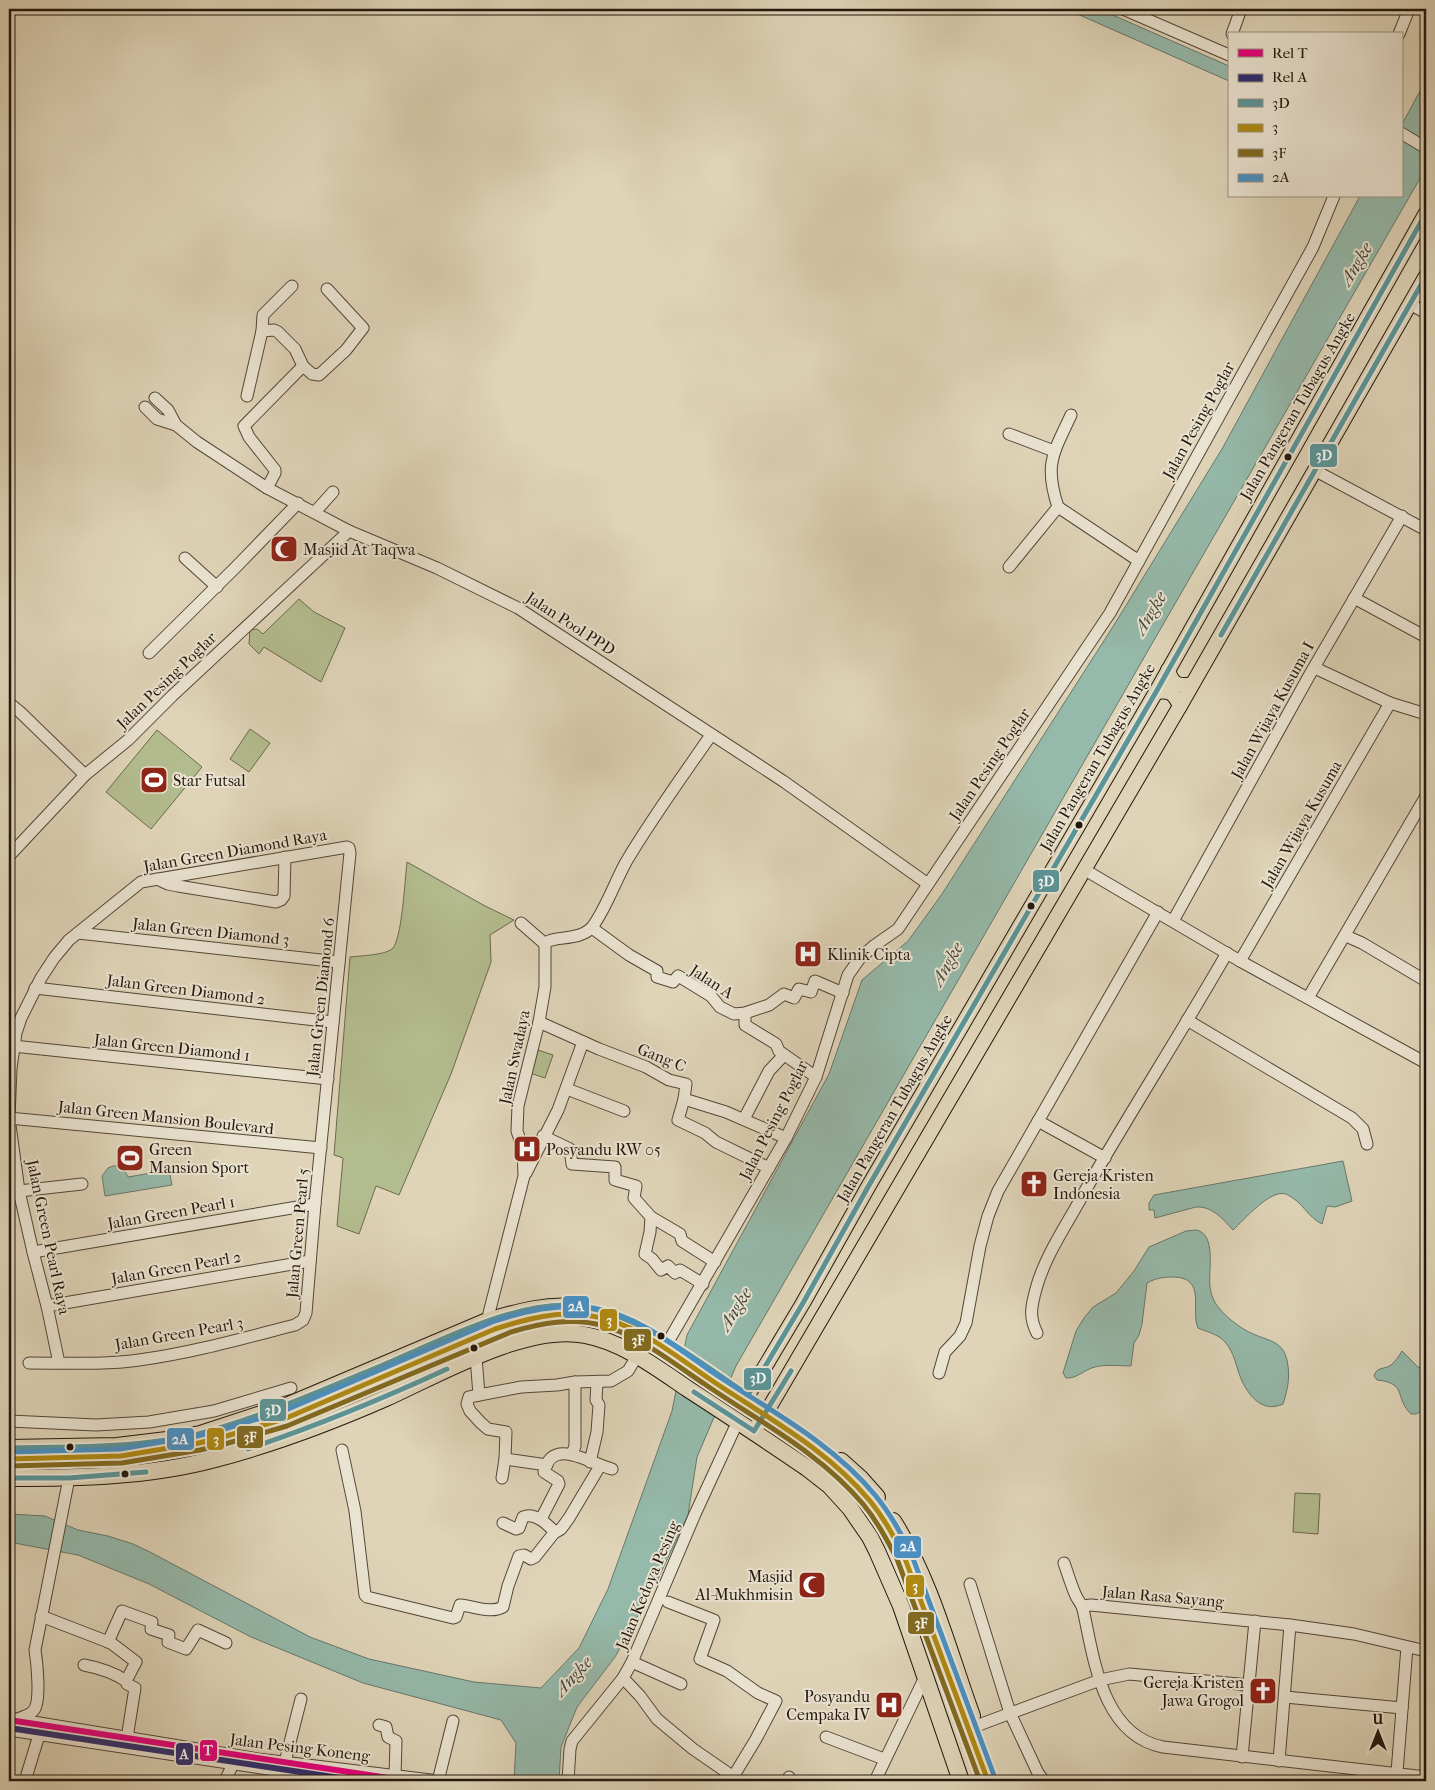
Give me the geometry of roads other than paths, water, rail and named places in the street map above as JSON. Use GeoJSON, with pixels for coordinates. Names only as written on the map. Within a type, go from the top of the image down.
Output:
{"type":"FeatureCollection","features":[{"type":"Feature","properties":{"kind":"highway"},"geometry":{"type":"LineString","coordinates":[[9,1448],[117,1446],[191,1436],[286,1395],[379,1368],[487,1321],[551,1306],[576,1307],[611,1314],[633,1323],[670,1344],[769,1408],[841,1461],[861,1479],[882,1503],[907,1543],[924,1579],[996,1781]]}},
{"type":"Feature","properties":{"kind":"highway"},"geometry":{"type":"LineString","coordinates":[[9,1459],[120,1456],[199,1444],[284,1419],[495,1329],[529,1318],[557,1314],[577,1314],[606,1318],[648,1338],[808,1444],[839,1469],[864,1494],[887,1525],[904,1556],[988,1781]]}},
{"type":"Feature","properties":{"kind":"highway"},"geometry":{"type":"LineString","coordinates":[[9,1465],[121,1461],[197,1451],[288,1424],[515,1330],[554,1323],[573,1323],[600,1326],[620,1332],[645,1345],[802,1448],[833,1472],[865,1504],[894,1550],[980,1781]]}},
{"type":"Feature","properties":{"kind":"highway"},"geometry":{"type":"LineString","coordinates":[[9,1478],[69,1478],[122,1474],[198,1463],[305,1430],[385,1398],[476,1356],[532,1337],[556,1334],[585,1335],[612,1344],[637,1356],[754,1431],[830,1486],[850,1508],[870,1537],[894,1590],[962,1781]]}},
{"type":"Feature","properties":{"kind":"highway"},"geometry":{"type":"LineString","coordinates":[[191,1436],[185,1444],[185,1452],[189,1458],[198,1463]]}},
{"type":"Feature","properties":{"kind":"highway"},"geometry":{"type":"LineString","coordinates":[[167,1440],[173,1444],[178,1452],[177,1461],[172,1468]]}},
{"type":"Feature","properties":{"kind":"highway"},"geometry":{"type":"LineString","coordinates":[[927,1683],[959,1679]]}},
{"type":"Feature","properties":{"kind":"main road","name":"Jalan Pangeran Tubagus Angke"},"geometry":{"type":"LineString","coordinates":[[742,1391],[803,1303],[868,1187],[1156,692],[1426,213]]}},
{"type":"Feature","properties":{"kind":"main road"},"geometry":{"type":"LineString","coordinates":[[754,1431],[1180,706],[1426,276]]}},
{"type":"Feature","properties":{"kind":"main road"},"geometry":{"type":"LineString","coordinates":[[1168,670],[1170,678],[1176,684],[1182,686],[1192,684]]}},
{"type":"Feature","properties":{"kind":"main road"},"geometry":{"type":"LineString","coordinates":[[1156,692],[1165,691],[1171,693],[1180,706]]}},
{"type":"Feature","properties":{"kind":"main road"},"geometry":{"type":"LineString","coordinates":[[868,1187],[876,1198],[882,1201],[890,1201]]}},
{"type":"Feature","properties":{"kind":"street"},"geometry":{"type":"LineString","coordinates":[[1122,9],[1227,50]]}},
{"type":"Feature","properties":{"kind":"street"},"geometry":{"type":"LineString","coordinates":[[1233,32],[1241,9]]}},
{"type":"Feature","properties":{"kind":"street"},"geometry":{"type":"LineString","coordinates":[[1400,32],[1409,9]]}},
{"type":"Feature","properties":{"kind":"street"},"geometry":{"type":"LineString","coordinates":[[1404,137],[1426,148]]}},
{"type":"Feature","properties":{"kind":"street","name":"Jalan Pesing Poglar"},"geometry":{"type":"LineString","coordinates":[[670,1344],[786,1138],[816,1077],[848,975],[860,958],[898,929],[1110,614],[1313,247],[1333,198]]}},
{"type":"Feature","properties":{"kind":"street"},"geometry":{"type":"LineString","coordinates":[[247,396],[262,331],[263,315],[292,286]]}},
{"type":"Feature","properties":{"kind":"street"},"geometry":{"type":"LineString","coordinates":[[262,331],[274,330],[278,332],[295,349],[303,366],[312,374],[319,375],[346,350],[363,330],[362,326],[327,289]]}},
{"type":"Feature","properties":{"kind":"street"},"geometry":{"type":"LineString","coordinates":[[1410,304],[1426,313]]}},
{"type":"Feature","properties":{"kind":"street"},"geometry":{"type":"LineString","coordinates":[[267,488],[275,470],[249,438],[244,426],[303,366]]}},
{"type":"Feature","properties":{"kind":"street","name":"Jalan Pool PPD"},"geometry":{"type":"LineString","coordinates":[[155,398],[168,410],[176,425]]}},
{"type":"Feature","properties":{"kind":"street","name":"Jalan Pool PPD"},"geometry":{"type":"LineString","coordinates":[[145,407],[157,419],[176,425],[267,488],[349,531],[437,568],[518,608],[783,781],[928,884]]}},
{"type":"Feature","properties":{"kind":"street"},"geometry":{"type":"LineString","coordinates":[[1071,415],[1051,461],[1053,488],[1058,508],[1139,561]]}},
{"type":"Feature","properties":{"kind":"street"},"geometry":{"type":"LineString","coordinates":[[1009,434],[1054,451]]}},
{"type":"Feature","properties":{"kind":"street"},"geometry":{"type":"LineString","coordinates":[[1316,471],[1426,530]]}},
{"type":"Feature","properties":{"kind":"street"},"geometry":{"type":"LineString","coordinates":[[315,512],[334,492]]}},
{"type":"Feature","properties":{"kind":"street"},"geometry":{"type":"LineString","coordinates":[[149,653],[298,503]]}},
{"type":"Feature","properties":{"kind":"street"},"geometry":{"type":"LineString","coordinates":[[1009,568],[1058,508]]}},
{"type":"Feature","properties":{"kind":"street","name":"Jalan Wijaya Kusuma I"},"geometry":{"type":"LineString","coordinates":[[1173,921],[1402,516]]}},
{"type":"Feature","properties":{"kind":"street","name":"Jalan Pesing Poglar"},"geometry":{"type":"LineString","coordinates":[[9,856],[85,775],[128,740],[172,696],[349,531]]}},
{"type":"Feature","properties":{"kind":"street"},"geometry":{"type":"LineString","coordinates":[[185,558],[216,587]]}},
{"type":"Feature","properties":{"kind":"street"},"geometry":{"type":"LineString","coordinates":[[1354,598],[1426,637]]}},
{"type":"Feature","properties":{"kind":"street"},"geometry":{"type":"LineString","coordinates":[[1315,668],[1390,703],[1426,714]]}},
{"type":"Feature","properties":{"kind":"street"},"geometry":{"type":"LineString","coordinates":[[9,703],[85,775]]}},
{"type":"Feature","properties":{"kind":"street","name":"Jalan Wijaya Kusuma"},"geometry":{"type":"LineString","coordinates":[[1240,961],[1390,703]]}},
{"type":"Feature","properties":{"kind":"street"},"geometry":{"type":"LineString","coordinates":[[521,923],[545,944],[548,940],[572,938],[592,928],[627,862],[710,735]]}},
{"type":"Feature","properties":{"kind":"street"},"geometry":{"type":"LineString","coordinates":[[1308,998],[1346,936],[1426,796]]}},
{"type":"Feature","properties":{"kind":"street","name":"Jalan Green Diamond Raya"},"geometry":{"type":"LineString","coordinates":[[9,1118],[9,1088],[13,1046],[21,1018],[36,988],[54,958],[78,933],[140,882],[344,846],[349,848]]}},
{"type":"Feature","properties":{"kind":"street","name":"Jalan Green Diamond 6"},"geometry":{"type":"LineString","coordinates":[[321,1148],[349,848]]}},
{"type":"Feature","properties":{"kind":"street"},"geometry":{"type":"LineString","coordinates":[[157,878],[168,884],[276,902],[284,896],[285,857]]}},
{"type":"Feature","properties":{"kind":"street"},"geometry":{"type":"LineString","coordinates":[[1084,870],[1240,961],[1426,1063]]}},
{"type":"Feature","properties":{"kind":"street"},"geometry":{"type":"LineString","coordinates":[[939,1373],[945,1352],[960,1336],[966,1323],[980,1246],[988,1216],[998,1191],[1158,912]]}},
{"type":"Feature","properties":{"kind":"street","name":"Jalan A"},"geometry":{"type":"LineString","coordinates":[[592,928],[629,955],[657,971],[657,977],[673,982],[679,976],[711,996],[720,1007],[734,1014],[745,1013],[769,1005],[782,995],[794,998],[799,989],[811,992],[815,981],[843,993]]}},
{"type":"Feature","properties":{"kind":"street","name":"Jalan Green Diamond 3"},"geometry":{"type":"LineString","coordinates":[[78,933],[339,962]]}},
{"type":"Feature","properties":{"kind":"street"},"geometry":{"type":"LineString","coordinates":[[1346,936],[1362,943],[1426,981]]}},
{"type":"Feature","properties":{"kind":"street","name":"Jalan Swadaya"},"geometry":{"type":"LineString","coordinates":[[487,1321],[524,1176],[523,1150],[518,1131],[518,1106],[539,1022],[545,979],[545,944]]}},
{"type":"Feature","properties":{"kind":"street"},"geometry":{"type":"LineString","coordinates":[[1036,1334],[1031,1312],[1036,1288],[1046,1261],[1105,1158],[1228,953]]}},
{"type":"Feature","properties":{"kind":"street","name":"Jalan Green Diamond 2"},"geometry":{"type":"LineString","coordinates":[[36,988],[333,1022]]}},
{"type":"Feature","properties":{"kind":"street"},"geometry":{"type":"LineString","coordinates":[[745,1013],[745,1026],[776,1044],[779,1051],[816,1077]]}},
{"type":"Feature","properties":{"kind":"street"},"geometry":{"type":"LineString","coordinates":[[1187,1020],[1352,1118],[1362,1129],[1367,1144]]}},
{"type":"Feature","properties":{"kind":"street","name":"Gang C"},"geometry":{"type":"LineString","coordinates":[[539,1022],[646,1067],[669,1080],[686,1084],[684,1099],[726,1112],[786,1138]]}},
{"type":"Feature","properties":{"kind":"street"},"geometry":{"type":"LineString","coordinates":[[524,1176],[558,1110],[583,1042]]}},
{"type":"Feature","properties":{"kind":"street","name":"Jalan Green Diamond 1"},"geometry":{"type":"LineString","coordinates":[[13,1046],[328,1079]]}},
{"type":"Feature","properties":{"kind":"street"},"geometry":{"type":"LineString","coordinates":[[744,1119],[769,1072],[784,1055]]}},
{"type":"Feature","properties":{"kind":"street"},"geometry":{"type":"LineString","coordinates":[[567,1089],[624,1111]]}},
{"type":"Feature","properties":{"kind":"street"},"geometry":{"type":"LineString","coordinates":[[684,1099],[678,1120],[705,1133],[716,1142],[769,1168]]}},
{"type":"Feature","properties":{"kind":"street","name":"Jalan Green Mansion Boulevard"},"geometry":{"type":"LineString","coordinates":[[9,1118],[321,1148]]}},
{"type":"Feature","properties":{"kind":"street","name":"Jalan Green Pearl Raya"},"geometry":{"type":"LineString","coordinates":[[9,1118],[19,1191],[59,1363]]}},
{"type":"Feature","properties":{"kind":"street"},"geometry":{"type":"LineString","coordinates":[[1038,1121],[1105,1158]]}},
{"type":"Feature","properties":{"kind":"street"},"geometry":{"type":"LineString","coordinates":[[543,1136],[570,1148],[572,1164],[616,1168],[614,1179],[636,1186],[634,1198],[650,1217],[680,1234],[682,1242],[715,1262]]}},
{"type":"Feature","properties":{"kind":"street","name":"Jalan Green Pearl 5"},"geometry":{"type":"LineString","coordinates":[[303,1320],[306,1313],[321,1148]]}},
{"type":"Feature","properties":{"kind":"street"},"geometry":{"type":"LineString","coordinates":[[19,1191],[82,1184]]}},
{"type":"Feature","properties":{"kind":"street","name":"Jalan Green Pearl 1"},"geometry":{"type":"LineString","coordinates":[[33,1252],[315,1204]]}},
{"type":"Feature","properties":{"kind":"street"},"geometry":{"type":"LineString","coordinates":[[650,1217],[650,1232],[645,1254],[661,1270],[668,1266],[675,1273],[680,1270],[703,1284]]}},
{"type":"Feature","properties":{"kind":"street","name":"Jalan Green Pearl 2"},"geometry":{"type":"LineString","coordinates":[[47,1306],[310,1261]]}},
{"type":"Feature","properties":{"kind":"street","name":"Jalan Green Pearl 3"},"geometry":{"type":"LineString","coordinates":[[29,1363],[94,1364],[149,1358],[206,1348],[295,1325],[303,1320]]}},
{"type":"Feature","properties":{"kind":"street"},"geometry":{"type":"LineString","coordinates":[[476,1356],[478,1395]]}},
{"type":"Feature","properties":{"kind":"street"},"geometry":{"type":"LineString","coordinates":[[502,1478],[506,1432],[488,1429],[470,1411],[467,1404],[469,1397],[521,1387],[616,1380],[628,1371],[637,1356]]}},
{"type":"Feature","properties":{"kind":"street"},"geometry":{"type":"LineString","coordinates":[[572,1454],[575,1446],[575,1382]]}},
{"type":"Feature","properties":{"kind":"street"},"geometry":{"type":"LineString","coordinates":[[342,1450],[355,1511],[364,1591],[367,1597],[453,1618],[456,1617],[460,1605],[485,1610],[500,1609],[504,1604],[508,1586],[519,1556],[524,1555],[531,1559],[536,1557],[576,1509],[595,1464],[599,1405],[596,1400],[597,1382]]}},
{"type":"Feature","properties":{"kind":"street"},"geometry":{"type":"LineString","coordinates":[[9,1421],[96,1425],[149,1422],[286,1395]]}},
{"type":"Feature","properties":{"kind":"street","name":"Jalan Kedoya Pesing"},"geometry":{"type":"LineString","coordinates":[[568,1781],[572,1741],[623,1678],[632,1662],[695,1514],[733,1418]]}},
{"type":"Feature","properties":{"kind":"street"},"geometry":{"type":"LineString","coordinates":[[9,1439],[27,1447]]}},
{"type":"Feature","properties":{"kind":"street"},"geometry":{"type":"LineString","coordinates":[[541,1519],[559,1483],[544,1472],[550,1458],[559,1453],[572,1454],[612,1469]]}},
{"type":"Feature","properties":{"kind":"street"},"geometry":{"type":"LineString","coordinates":[[505,1459],[547,1465]]}},
{"type":"Feature","properties":{"kind":"street"},"geometry":{"type":"LineString","coordinates":[[13,1719],[30,1714],[36,1708],[38,1674],[35,1650],[69,1478]]}},
{"type":"Feature","properties":{"kind":"street"},"geometry":{"type":"LineString","coordinates":[[504,1523],[516,1529],[519,1528],[525,1516],[541,1519],[555,1532]]}},
{"type":"Feature","properties":{"kind":"street"},"geometry":{"type":"LineString","coordinates":[[1064,1563],[1075,1594],[1083,1609]]}},
{"type":"Feature","properties":{"kind":"street"},"geometry":{"type":"LineString","coordinates":[[970,1584],[1010,1714],[1038,1773],[1044,1781]]}},
{"type":"Feature","properties":{"kind":"street"},"geometry":{"type":"LineString","coordinates":[[623,1678],[640,1696],[657,1719],[693,1749],[736,1779],[776,1701],[758,1693],[727,1671],[700,1659],[714,1620],[668,1602]]}},
{"type":"Feature","properties":{"kind":"street","name":"Jalan Rasa Sayang"},"geometry":{"type":"LineString","coordinates":[[1426,1651],[1354,1634],[1290,1625],[1088,1605],[1084,1606],[1083,1609],[1100,1680],[1112,1709],[1120,1721],[1141,1739],[1158,1746],[1242,1757],[1426,1776]]}},
{"type":"Feature","properties":{"kind":"street"},"geometry":{"type":"LineString","coordinates":[[108,1642],[122,1611],[152,1622],[151,1629],[169,1635],[168,1642],[186,1649],[198,1630],[226,1643]]}},
{"type":"Feature","properties":{"kind":"street"},"geometry":{"type":"LineString","coordinates":[[41,1616],[108,1642],[136,1662],[126,1681]]}},
{"type":"Feature","properties":{"kind":"street"},"geometry":{"type":"LineString","coordinates":[[1242,1757],[1256,1621]]}},
{"type":"Feature","properties":{"kind":"street"},"geometry":{"type":"LineString","coordinates":[[1279,1761],[1290,1625]]}},
{"type":"Feature","properties":{"kind":"street"},"geometry":{"type":"LineString","coordinates":[[1397,1772],[1407,1647]]}},
{"type":"Feature","properties":{"kind":"street"},"geometry":{"type":"LineString","coordinates":[[632,1662],[681,1684]]}},
{"type":"Feature","properties":{"kind":"street"},"geometry":{"type":"LineString","coordinates":[[84,1665],[115,1674],[135,1688],[126,1738]]}},
{"type":"Feature","properties":{"kind":"street"},"geometry":{"type":"LineString","coordinates":[[976,1726],[1100,1680],[1129,1674],[1250,1685]]}},
{"type":"Feature","properties":{"kind":"street"},"geometry":{"type":"LineString","coordinates":[[875,1781],[884,1759],[927,1683]]}},
{"type":"Feature","properties":{"kind":"street"},"geometry":{"type":"LineString","coordinates":[[1285,1697],[1402,1708]]}},
{"type":"Feature","properties":{"kind":"street"},"geometry":{"type":"LineString","coordinates":[[285,1762],[301,1699]]}},
{"type":"Feature","properties":{"kind":"street","name":"Jalan Pesing Koneng"},"geometry":{"type":"LineString","coordinates":[[13,1719],[285,1762],[439,1781]]}},
{"type":"Feature","properties":{"kind":"street"},"geometry":{"type":"LineString","coordinates":[[439,1781],[453,1721]]}},
{"type":"Feature","properties":{"kind":"street"},"geometry":{"type":"LineString","coordinates":[[379,1724],[386,1727],[389,1737],[396,1740],[395,1776]]}},
{"type":"Feature","properties":{"kind":"street"},"geometry":{"type":"LineString","coordinates":[[9,1730],[348,1781]]}},
{"type":"Feature","properties":{"kind":"street"},"geometry":{"type":"LineString","coordinates":[[25,1781],[39,1735]]}},
{"type":"Feature","properties":{"kind":"street"},"geometry":{"type":"LineString","coordinates":[[826,1737],[884,1759]]}},
{"type":"Feature","properties":{"kind":"street"},"geometry":{"type":"LineString","coordinates":[[225,1781],[233,1764]]}},
{"type":"Feature","properties":{"kind":"water"},"geometry":{"type":"Polygon","coordinates":[[[1066,9],[1099,9],[1228,66],[1228,81],[1066,9]]]}},
{"type":"Feature","properties":{"kind":"water","name":"Angke"},"geometry":{"type":"Polygon","coordinates":[[[1426,80],[1426,168],[736,1366],[697,1457],[688,1515],[657,1581],[615,1657],[577,1707],[561,1747],[559,1781],[514,1781],[516,1743],[501,1720],[363,1683],[251,1637],[149,1584],[78,1555],[9,1542],[9,1514],[45,1516],[78,1530],[108,1536],[133,1544],[310,1637],[369,1659],[474,1682],[541,1688],[579,1648],[608,1589],[672,1411],[687,1335],[829,1074],[862,980],[908,941],[942,894],[1114,625],[1222,449],[1359,198],[1402,198],[1402,124],[1426,80]]]}},
{"type":"Feature","properties":{"kind":"water"},"geometry":{"type":"Polygon","coordinates":[[[1343,1161],[1352,1201],[1335,1207],[1327,1206],[1322,1224],[1298,1202],[1286,1194],[1273,1196],[1265,1201],[1233,1230],[1217,1214],[1202,1207],[1155,1218],[1154,1210],[1149,1210],[1149,1203],[1154,1195],[1343,1161]]]}},
{"type":"Feature","properties":{"kind":"water"},"geometry":{"type":"Polygon","coordinates":[[[113,1166],[122,1168],[128,1177],[169,1170],[172,1185],[105,1196],[102,1176],[108,1168],[113,1166]]]}},
{"type":"Feature","properties":{"kind":"water"},"geometry":{"type":"Polygon","coordinates":[[[1196,1230],[1203,1233],[1207,1238],[1210,1254],[1210,1287],[1217,1306],[1241,1327],[1279,1346],[1286,1357],[1289,1376],[1283,1404],[1270,1407],[1253,1398],[1242,1381],[1231,1351],[1225,1342],[1216,1335],[1198,1328],[1194,1289],[1191,1283],[1174,1277],[1160,1278],[1147,1283],[1142,1324],[1139,1335],[1134,1343],[1131,1366],[1100,1366],[1091,1368],[1074,1377],[1066,1378],[1063,1373],[1076,1331],[1093,1307],[1116,1293],[1134,1271],[1149,1247],[1186,1231],[1196,1230]]]}},
{"type":"Feature","properties":{"kind":"water"},"geometry":{"type":"Polygon","coordinates":[[[1402,1351],[1418,1367],[1426,1370],[1426,1409],[1416,1414],[1411,1414],[1406,1408],[1397,1388],[1393,1384],[1377,1380],[1374,1376],[1379,1369],[1393,1363],[1402,1351]]]}},
{"type":"Feature","properties":{"kind":"rail line","name":"T"},"geometry":{"type":"LineString","coordinates":[[9,1720],[408,1781]]}},
{"type":"Feature","properties":{"kind":"rail line","name":"A"},"geometry":{"type":"LineString","coordinates":[[9,1728],[360,1781]]}},
{"type":"Feature","properties":{"kind":"place","name":"Masjid At Taqwa"},"geometry":{"type":"Point","coordinates":[284,549]}},
{"type":"Feature","properties":{"kind":"place","name":"Star Futsal"},"geometry":{"type":"Point","coordinates":[154,780]}},
{"type":"Feature","properties":{"kind":"place","name":"Klinik Cipta"},"geometry":{"type":"Point","coordinates":[808,954]}},
{"type":"Feature","properties":{"kind":"place","name":"Posyandu RW 05"},"geometry":{"type":"Point","coordinates":[527,1149]}},
{"type":"Feature","properties":{"kind":"place","name":"Green Mansion Sport"},"geometry":{"type":"Point","coordinates":[130,1158]}},
{"type":"Feature","properties":{"kind":"place","name":"Gereja Kristen Indonesia"},"geometry":{"type":"Point","coordinates":[1034,1184]}},
{"type":"Feature","properties":{"kind":"place","name":"Masjid Al-Mukhmisin"},"geometry":{"type":"Point","coordinates":[812,1585]}},
{"type":"Feature","properties":{"kind":"place","name":"Gereja Kristen Jawa Grogol"},"geometry":{"type":"Point","coordinates":[1263,1691]}},
{"type":"Feature","properties":{"kind":"place","name":"Posyandu Cempaka IV"},"geometry":{"type":"Point","coordinates":[889,1705]}}]}
